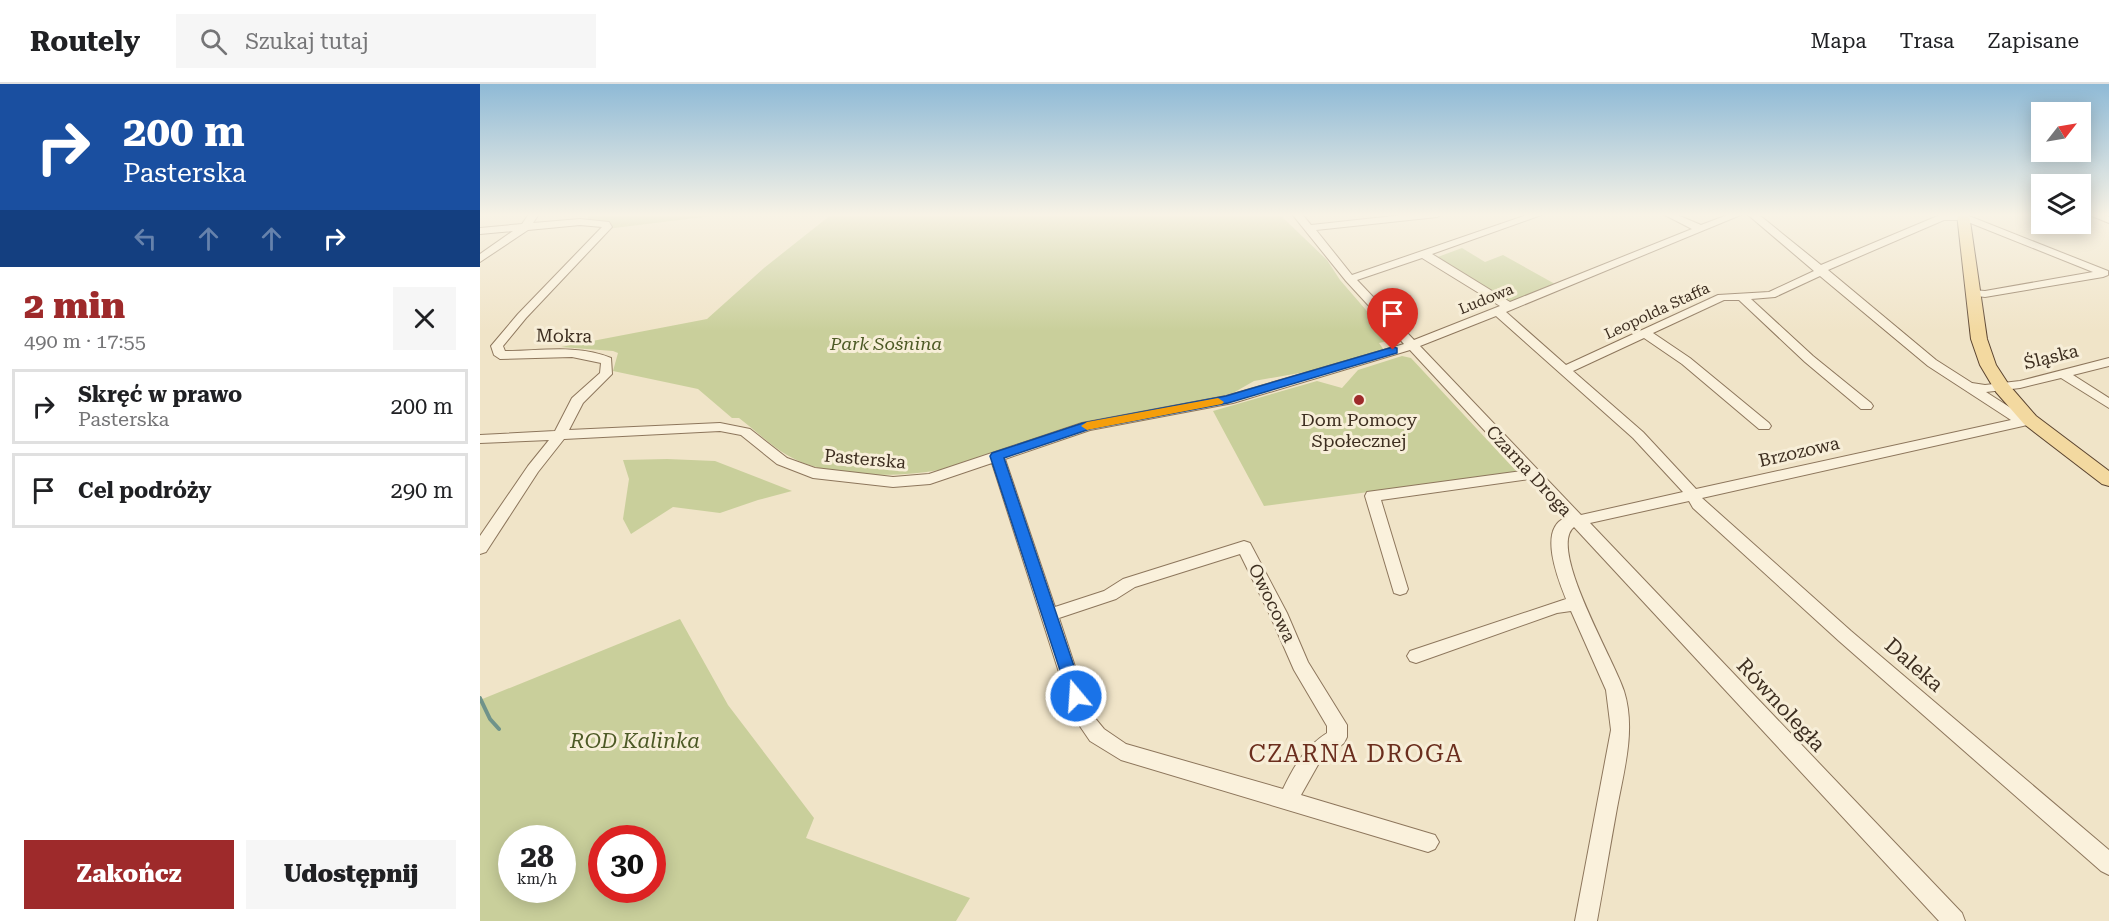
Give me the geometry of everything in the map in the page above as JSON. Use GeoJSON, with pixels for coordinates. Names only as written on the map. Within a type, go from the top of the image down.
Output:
{"type":"FeatureCollection","features":[{"type":"Feature","properties":{"kind":"main road"},"geometry":{"type":"LineString","coordinates":[[1968,253],[1979,339],[1983,353],[2002,388],[2027,421],[2109,480]]}},
{"type":"Feature","properties":{"kind":"street","name":"Mokra"},"geometry":{"type":"LineString","coordinates":[[480,548],[533,469],[560,435],[577,401],[606,374],[608,361],[601,357],[581,354],[500,355],[497,346],[522,316],[583,253]]}},
{"type":"Feature","properties":{"kind":"street","name":"Czarna Droga"},"geometry":{"type":"LineString","coordinates":[[1329,253],[1350,279],[1576,519],[1567,523],[1558,537],[1559,552],[1577,603],[1613,682],[1618,698],[1621,730],[1586,921]]}},
{"type":"Feature","properties":{"kind":"street","name":"Ludowa"},"geometry":{"type":"LineString","coordinates":[[1413,345],[1641,253]]}},
{"type":"Feature","properties":{"kind":"street"},"geometry":{"type":"LineString","coordinates":[[1799,253],[1932,363],[1965,387],[2027,421]]}},
{"type":"Feature","properties":{"kind":"street","name":"Leopolda Staffa"},"geometry":{"type":"LineString","coordinates":[[1565,370],[1722,297],[1743,298],[1771,295],[1860,253]]}},
{"type":"Feature","properties":{"kind":"street"},"geometry":{"type":"LineString","coordinates":[[2056,253],[2107,274]]}},
{"type":"Feature","properties":{"kind":"street"},"geometry":{"type":"LineString","coordinates":[[1350,279],[1424,254]]}},
{"type":"Feature","properties":{"kind":"street","name":"Daleka"},"geometry":{"type":"LineString","coordinates":[[1424,254],[1503,308],[1565,370],[1638,435],[1698,504],[1845,636],[2109,864]]}},
{"type":"Feature","properties":{"kind":"street"},"geometry":{"type":"LineString","coordinates":[[1973,293],[1985,294],[2107,274]]}},
{"type":"Feature","properties":{"kind":"street"},"geometry":{"type":"LineString","coordinates":[[1743,298],[1866,406]]}},
{"type":"Feature","properties":{"kind":"street"},"geometry":{"type":"LineString","coordinates":[[1645,333],[1686,361],[1764,426]]}},
{"type":"Feature","properties":{"kind":"street","name":"Pasterska"},"geometry":{"type":"LineString","coordinates":[[480,439],[720,427],[745,432],[793,467],[813,473],[894,482],[930,479],[1087,426],[1228,400],[1413,345]]}},
{"type":"Feature","properties":{"kind":"street","name":"Śląska"},"geometry":{"type":"LineString","coordinates":[[1965,387],[2002,388],[2109,362]]}},
{"type":"Feature","properties":{"kind":"street"},"geometry":{"type":"LineString","coordinates":[[2062,373],[2109,404]]}},
{"type":"Feature","properties":{"kind":"street","name":"Brzozowa"},"geometry":{"type":"LineString","coordinates":[[1576,519],[1693,496],[2027,421]]}},
{"type":"Feature","properties":{"kind":"street"},"geometry":{"type":"LineString","coordinates":[[997,456],[1082,716],[1097,735],[1121,752],[1428,842]]}},
{"type":"Feature","properties":{"kind":"street"},"geometry":{"type":"LineString","coordinates":[[1400,590],[1372,496],[1533,474]]}},
{"type":"Feature","properties":{"kind":"street","name":"Równoległa"},"geometry":{"type":"LineString","coordinates":[[1576,519],[1954,921]]}},
{"type":"Feature","properties":{"kind":"street","name":"Owocowa"},"geometry":{"type":"LineString","coordinates":[[1049,615],[1110,595],[1129,583],[1244,547],[1278,613],[1300,665],[1337,725],[1337,737],[1318,748],[1305,762],[1288,800]]}},
{"type":"Feature","properties":{"kind":"street"},"geometry":{"type":"LineString","coordinates":[[1416,656],[1556,607],[1577,603]]}},
{"type":"Feature","properties":{"kind":"green space","name":"Park Sośnina"},"geometry":{"type":"Polygon","coordinates":[[[783,253],[1320,253],[1392,340],[1379,343],[1384,350],[1311,371],[1254,381],[1233,393],[1202,401],[1084,422],[939,470],[882,475],[840,472],[803,463],[781,451],[739,418],[732,418],[698,389],[613,371],[618,353],[613,351],[561,347],[707,319],[783,253]]]}},
{"type":"Feature","properties":{"kind":"green space"},"geometry":{"type":"Polygon","coordinates":[[[1448,253],[1470,253],[1485,262],[1503,255],[1555,284],[1509,302],[1435,258],[1448,253]]]}},
{"type":"Feature","properties":{"kind":"green space"},"geometry":{"type":"Polygon","coordinates":[[[1402,356],[1411,358],[1517,472],[1264,506],[1213,411],[1317,381],[1342,388],[1358,370],[1402,356]]]}},
{"type":"Feature","properties":{"kind":"green space"},"geometry":{"type":"Polygon","coordinates":[[[623,460],[715,461],[792,491],[720,513],[673,507],[631,534],[623,519],[629,479],[623,460]]]}},
{"type":"Feature","properties":{"kind":"green space","name":"ROD Kalinka"},"geometry":{"type":"Polygon","coordinates":[[[680,619],[728,705],[814,818],[806,838],[970,898],[956,921],[480,921],[480,700],[680,619]]]}},
{"type":"Feature","properties":{"kind":"waterway"},"geometry":{"type":"LineString","coordinates":[[480,698],[490,719],[499,729]]}},
{"type":"Feature","properties":{"kind":"slow traffic"},"geometry":{"type":"LineString","coordinates":[[1087,426],[1218,402]]}},
{"type":"Feature","properties":{"kind":"place","name":"Dom Pomocy Społecznej"},"geometry":{"type":"Point","coordinates":[1359,400]}},
{"type":"Feature","properties":{"kind":"district","name":"CZARNA DROGA"},"geometry":{"type":"Point","coordinates":[1356,754]}},
{"type":"Feature","properties":{"kind":"route"},"geometry":{"type":"LineString","coordinates":[[1076,696],[997,456],[1068,431],[1112,420],[1228,400],[1393,350]]}}]}
